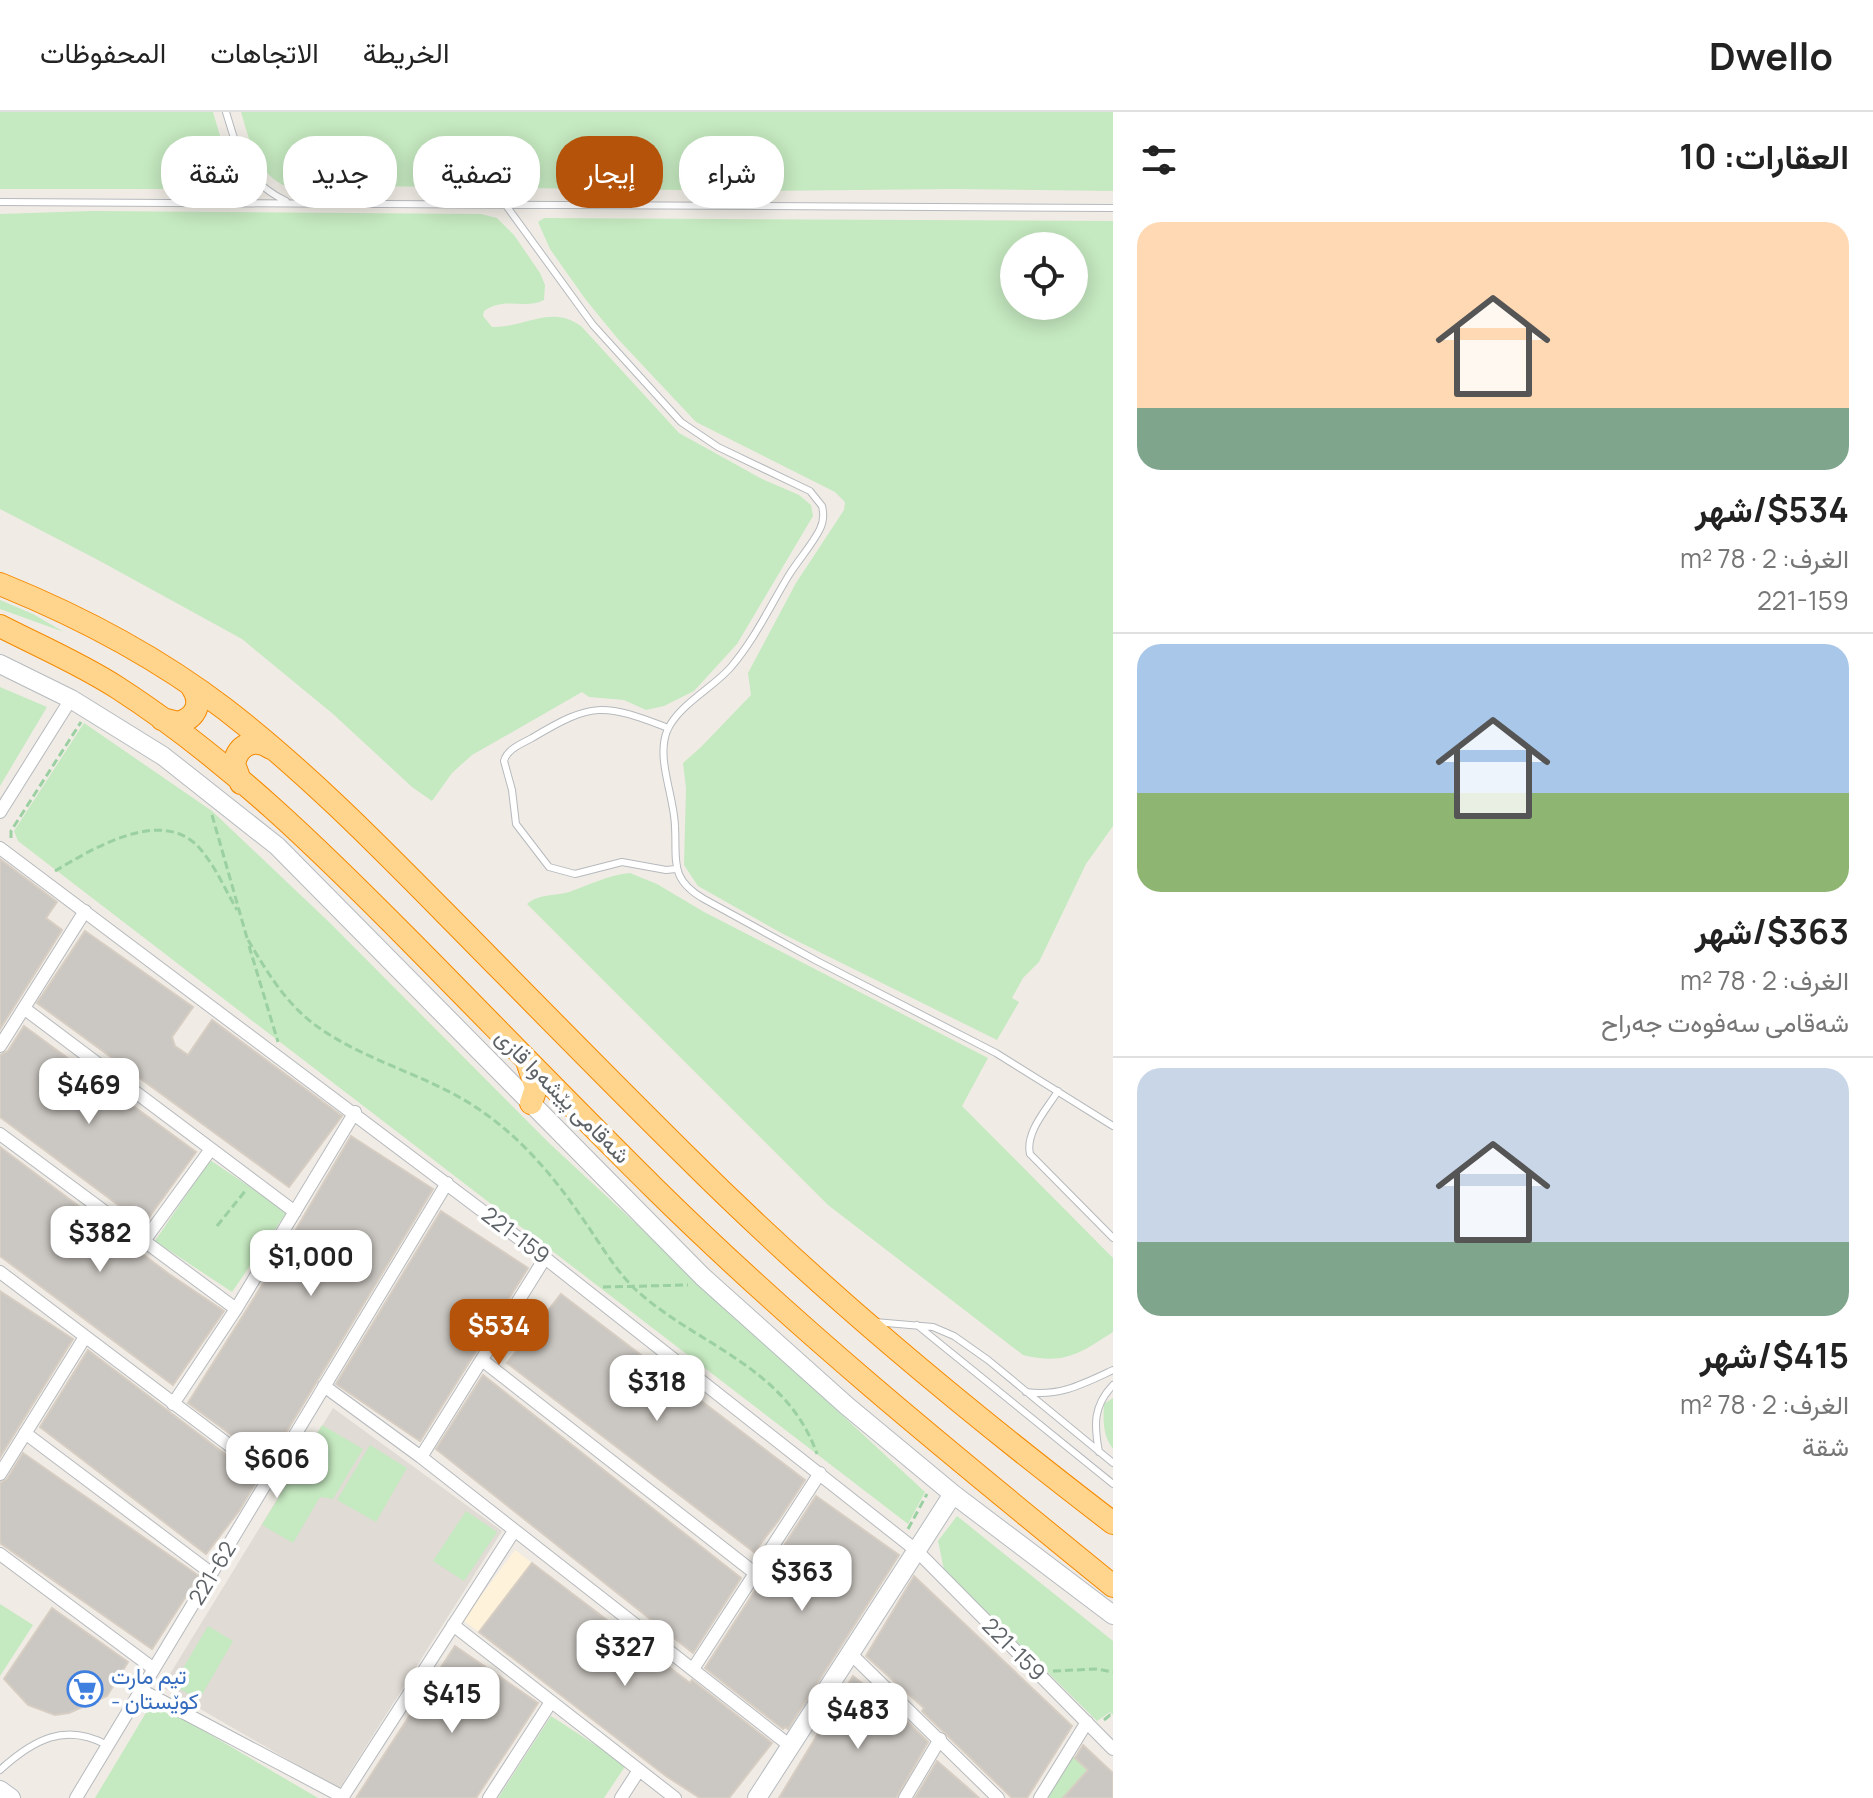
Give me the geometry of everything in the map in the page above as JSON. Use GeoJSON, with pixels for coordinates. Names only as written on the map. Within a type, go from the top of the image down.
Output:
{"type":"FeatureCollection","features":[{"type":"Feature","properties":{"kind":"highway","name":"شەقامی پێشەوا قازی"},"geometry":{"type":"LineString","coordinates":[[0,584],[138,651],[223,707],[272,748],[404,872],[685,1156],[816,1282],[996,1433],[1113,1523]]}},
{"type":"Feature","properties":{"kind":"highway","name":"شەقامی پێشەوا قازی"},"geometry":{"type":"LineString","coordinates":[[0,626],[117,687],[271,806],[369,900],[656,1190],[784,1309],[968,1468],[1113,1586]]}},
{"type":"Feature","properties":{"kind":"highway"},"geometry":{"type":"LineString","coordinates":[[154,715],[178,723],[191,717],[198,704],[198,696],[192,687]]}},
{"type":"Feature","properties":{"kind":"highway"},"geometry":{"type":"LineString","coordinates":[[241,783],[234,764],[239,750],[258,742],[272,748]]}},
{"type":"Feature","properties":{"kind":"highway"},"geometry":{"type":"LineString","coordinates":[[526,1059],[536,1088],[531,1103]]}},
{"type":"Feature","properties":{"kind":"main road"},"geometry":{"type":"LineString","coordinates":[[0,664],[71,699],[163,756],[277,846],[703,1277],[847,1406],[953,1494],[1113,1615]]}},
{"type":"Feature","properties":{"kind":"main road"},"geometry":{"type":"LineString","coordinates":[[757,1798],[953,1494]]}},
{"type":"Feature","properties":{"kind":"main road"},"geometry":{"type":"LineString","coordinates":[[0,1790],[11,1798]]}},
{"type":"Feature","properties":{"kind":"street"},"geometry":{"type":"LineString","coordinates":[[0,812],[71,699]]}},
{"type":"Feature","properties":{"kind":"street","name":"221-159"},"geometry":{"type":"LineString","coordinates":[[0,848],[355,1112],[820,1468],[917,1551],[1113,1749]]}},
{"type":"Feature","properties":{"kind":"street"},"geometry":{"type":"LineString","coordinates":[[0,1046],[85,911]]}},
{"type":"Feature","properties":{"kind":"street"},"geometry":{"type":"LineString","coordinates":[[25,1009],[295,1212]]}},
{"type":"Feature","properties":{"kind":"street"},"geometry":{"type":"LineString","coordinates":[[173,1404],[236,1309],[355,1112]]}},
{"type":"Feature","properties":{"kind":"street"},"geometry":{"type":"LineString","coordinates":[[0,1134],[236,1309]]}},
{"type":"Feature","properties":{"kind":"street"},"geometry":{"type":"LineString","coordinates":[[144,1241],[211,1149]]}},
{"type":"Feature","properties":{"kind":"street","name":"221-62"},"geometry":{"type":"LineString","coordinates":[[76,1798],[447,1183]]}},
{"type":"Feature","properties":{"kind":"street"},"geometry":{"type":"LineString","coordinates":[[421,1457],[545,1258]]}},
{"type":"Feature","properties":{"kind":"street"},"geometry":{"type":"LineString","coordinates":[[0,1272],[270,1476]]}},
{"type":"Feature","properties":{"kind":"street"},"geometry":{"type":"LineString","coordinates":[[0,1474],[85,1337]]}},
{"type":"Feature","properties":{"kind":"street"},"geometry":{"type":"LineString","coordinates":[[482,1360],[756,1574]]}},
{"type":"Feature","properties":{"kind":"street"},"geometry":{"type":"LineString","coordinates":[[324,1386],[421,1457],[789,1745]]}},
{"type":"Feature","properties":{"kind":"street"},"geometry":{"type":"LineString","coordinates":[[25,1433],[211,1573]]}},
{"type":"Feature","properties":{"kind":"street"},"geometry":{"type":"LineString","coordinates":[[693,1669],[756,1574],[820,1468]]}},
{"type":"Feature","properties":{"kind":"street"},"geometry":{"type":"LineString","coordinates":[[141,1690],[342,1797],[514,1531]]}},
{"type":"Feature","properties":{"kind":"street"},"geometry":{"type":"LineString","coordinates":[[0,1554],[154,1669]]}},
{"type":"Feature","properties":{"kind":"street"},"geometry":{"type":"LineString","coordinates":[[453,1625],[675,1798]]}},
{"type":"Feature","properties":{"kind":"street"},"geometry":{"type":"LineString","coordinates":[[851,1654],[998,1798]]}},
{"type":"Feature","properties":{"kind":"street"},"geometry":{"type":"LineString","coordinates":[[489,1798],[551,1702]]}},
{"type":"Feature","properties":{"kind":"street"},"geometry":{"type":"LineString","coordinates":[[1040,1798],[1087,1722]]}},
{"type":"Feature","properties":{"kind":"street"},"geometry":{"type":"LineString","coordinates":[[905,1798],[940,1739]]}},
{"type":"Feature","properties":{"kind":"street"},"geometry":{"type":"LineString","coordinates":[[621,1798],[639,1770]]}},
{"type":"Feature","properties":{"kind":"lane"},"geometry":{"type":"LineString","coordinates":[[226,112],[234,136]]}},
{"type":"Feature","properties":{"kind":"lane"},"geometry":{"type":"LineString","coordinates":[[0,202],[161,202]]}},
{"type":"Feature","properties":{"kind":"lane"},"geometry":{"type":"LineString","coordinates":[[540,204],[1113,208]]}},
{"type":"Feature","properties":{"kind":"lane"},"geometry":{"type":"LineString","coordinates":[[508,208],[593,325],[675,417],[718,447],[810,491],[822,506],[821,528],[791,572],[755,636],[730,668],[682,710],[668,728],[663,761],[675,810],[676,869],[684,884],[704,899],[817,961],[996,1053],[1113,1126]]}},
{"type":"Feature","properties":{"kind":"lane"},"geometry":{"type":"LineString","coordinates":[[668,728],[620,710],[586,710],[565,717],[509,751],[504,761],[512,790],[516,824],[549,867],[575,874],[622,862],[676,869]]}},
{"type":"Feature","properties":{"kind":"lane"},"geometry":{"type":"LineString","coordinates":[[1058,1091],[1031,1134],[1028,1143],[1030,1154],[1035,1163],[1113,1238]]}},
{"type":"Feature","properties":{"kind":"lane"},"geometry":{"type":"LineString","coordinates":[[864,1321],[933,1327],[954,1336],[988,1360],[1113,1463]]}},
{"type":"Feature","properties":{"kind":"lane"},"geometry":{"type":"LineString","coordinates":[[916,1325],[1113,1484]]}},
{"type":"Feature","properties":{"kind":"lane"},"geometry":{"type":"LineString","coordinates":[[1025,1391],[1040,1394],[1065,1391],[1113,1370]]}},
{"type":"Feature","properties":{"kind":"lane"},"geometry":{"type":"LineString","coordinates":[[1099,1452],[1095,1412],[1104,1394],[1113,1385]]}},
{"type":"Feature","properties":{"kind":"lane"},"geometry":{"type":"LineString","coordinates":[[0,1770],[17,1755],[43,1741],[68,1733],[88,1734],[108,1745]]}},
{"type":"Feature","properties":{"kind":"path"},"geometry":{"type":"LineString","coordinates":[[209,803],[280,1047]]}},
{"type":"Feature","properties":{"kind":"path"},"geometry":{"type":"LineString","coordinates":[[55,871],[86,852],[126,835],[159,830],[179,831],[201,849],[240,915]]}},
{"type":"Feature","properties":{"kind":"path"},"geometry":{"type":"LineString","coordinates":[[248,940],[286,998],[312,1023],[351,1046],[477,1108],[526,1147],[565,1193],[633,1286],[661,1310],[747,1364],[768,1383],[803,1424],[820,1468]]}},
{"type":"Feature","properties":{"kind":"path"},"geometry":{"type":"LineString","coordinates":[[217,1226],[254,1181]]}},
{"type":"Feature","properties":{"kind":"path"},"geometry":{"type":"LineString","coordinates":[[592,1288],[694,1285]]}},
{"type":"Feature","properties":{"kind":"path"},"geometry":{"type":"LineString","coordinates":[[908,1529],[930,1488]]}},
{"type":"Feature","properties":{"kind":"path"},"geometry":{"type":"LineString","coordinates":[[1045,1673],[1097,1669],[1113,1672]]}},
{"type":"Feature","properties":{"kind":"shaded area"},"geometry":{"type":"Polygon","coordinates":[[[333,1408],[502,1531],[339,1789],[162,1687],[333,1408]]]}},
{"type":"Feature","properties":{"kind":"shaded area"},"geometry":{"type":"Polygon","coordinates":[[[515,1550],[532,1563],[479,1632],[463,1620],[515,1550]]]}},
{"type":"Feature","properties":{"kind":"green space"},"geometry":{"type":"Polygon","coordinates":[[[0,112],[213,112],[220,136],[161,136],[161,189],[0,189],[0,112]]]}},
{"type":"Feature","properties":{"kind":"green space"},"geometry":{"type":"Polygon","coordinates":[[[241,112],[1113,112],[1113,191],[784,191],[784,136],[679,136],[679,190],[663,190],[663,136],[556,136],[556,188],[540,188],[540,136],[413,136],[413,187],[397,186],[397,136],[283,136],[283,185],[267,172],[267,136],[249,136],[241,112]]]}},
{"type":"Feature","properties":{"kind":"green space"},"geometry":{"type":"Polygon","coordinates":[[[92,211],[481,214],[497,218],[514,235],[545,285],[544,300],[537,303],[500,304],[484,311],[483,316],[492,327],[548,317],[570,320],[581,326],[679,433],[762,479],[799,495],[811,505],[813,516],[737,644],[694,691],[664,706],[646,710],[624,700],[589,697],[582,692],[472,755],[452,773],[432,801],[242,639],[0,509],[0,214],[92,211]]]}},
{"type":"Feature","properties":{"kind":"green space"},"geometry":{"type":"Polygon","coordinates":[[[544,218],[1113,221],[1113,826],[1086,864],[1039,962],[1023,978],[1012,998],[1019,1002],[997,1040],[783,934],[698,886],[684,865],[686,788],[683,763],[751,695],[748,673],[796,583],[844,510],[845,502],[835,492],[696,422],[618,339],[550,249],[538,222],[544,218]]]}},
{"type":"Feature","properties":{"kind":"green space"},"geometry":{"type":"Polygon","coordinates":[[[0,600],[33,614],[64,632],[0,609],[0,600]]]}},
{"type":"Feature","properties":{"kind":"green space"},"geometry":{"type":"Polygon","coordinates":[[[0,687],[47,707],[0,786],[0,687]]]}},
{"type":"Feature","properties":{"kind":"green space"},"geometry":{"type":"Polygon","coordinates":[[[84,723],[212,811],[330,923],[548,1142],[925,1492],[908,1524],[18,841],[14,831],[84,723]]]}},
{"type":"Feature","properties":{"kind":"green space"},"geometry":{"type":"Polygon","coordinates":[[[630,873],[657,884],[704,912],[988,1058],[962,1106],[1113,1258],[1113,1332],[1071,1356],[1050,1359],[1023,1355],[828,1205],[527,904],[541,897],[569,892],[630,873]]]}},
{"type":"Feature","properties":{"kind":"green space"},"geometry":{"type":"Polygon","coordinates":[[[210,1160],[287,1212],[232,1292],[155,1241],[210,1160]]]}},
{"type":"Feature","properties":{"kind":"green space"},"geometry":{"type":"Polygon","coordinates":[[[1113,1398],[1113,1449],[1105,1433],[1104,1404],[1113,1398]]]}},
{"type":"Feature","properties":{"kind":"green space"},"geometry":{"type":"Polygon","coordinates":[[[322,1425],[363,1449],[333,1499],[320,1497],[293,1543],[262,1525],[322,1425]]]}},
{"type":"Feature","properties":{"kind":"green space"},"geometry":{"type":"Polygon","coordinates":[[[370,1445],[407,1468],[376,1522],[337,1500],[370,1445]]]}},
{"type":"Feature","properties":{"kind":"green space"},"geometry":{"type":"Polygon","coordinates":[[[466,1511],[497,1532],[464,1581],[433,1561],[466,1511]]]}},
{"type":"Feature","properties":{"kind":"green space"},"geometry":{"type":"Polygon","coordinates":[[[957,1516],[1113,1641],[1113,1715],[1110,1712],[1097,1721],[944,1570],[938,1541],[957,1516]]]}},
{"type":"Feature","properties":{"kind":"green space"},"geometry":{"type":"Polygon","coordinates":[[[0,1604],[33,1625],[0,1676],[0,1604]]]}},
{"type":"Feature","properties":{"kind":"green space"},"geometry":{"type":"Polygon","coordinates":[[[208,1626],[233,1641],[199,1700],[173,1685],[208,1626]]]}},
{"type":"Feature","properties":{"kind":"green space"},"geometry":{"type":"Polygon","coordinates":[[[153,1701],[318,1798],[95,1798],[153,1701]]]}},
{"type":"Feature","properties":{"kind":"green space"},"geometry":{"type":"Polygon","coordinates":[[[551,1716],[626,1765],[604,1798],[498,1798],[551,1716]]]}},
{"type":"Feature","properties":{"kind":"green space"},"geometry":{"type":"Polygon","coordinates":[[[1073,1756],[1088,1770],[1063,1798],[1045,1798],[1073,1756]]]}},
{"type":"Feature","properties":{"kind":"building"},"geometry":{"type":"Polygon","coordinates":[[[0,859],[57,902],[46,918],[62,930],[0,1029],[0,859]]]}},
{"type":"Feature","properties":{"kind":"building"},"geometry":{"type":"Polygon","coordinates":[[[85,931],[193,1007],[172,1037],[175,1046],[188,1055],[212,1020],[342,1116],[289,1187],[37,1003],[85,931]]]}},
{"type":"Feature","properties":{"kind":"building"},"geometry":{"type":"Polygon","coordinates":[[[24,1026],[196,1152],[144,1224],[0,1117],[0,1055],[8,1051],[24,1026]]]}},
{"type":"Feature","properties":{"kind":"building"},"geometry":{"type":"Polygon","coordinates":[[[351,1136],[433,1189],[270,1459],[188,1403],[351,1136]]]}},
{"type":"Feature","properties":{"kind":"building"},"geometry":{"type":"Polygon","coordinates":[[[0,1147],[169,1274],[224,1311],[173,1385],[0,1256],[0,1147]]]}},
{"type":"Feature","properties":{"kind":"building"},"geometry":{"type":"Polygon","coordinates":[[[441,1211],[528,1268],[420,1441],[336,1384],[441,1211]]]}},
{"type":"Feature","properties":{"kind":"building"},"geometry":{"type":"Polygon","coordinates":[[[0,1291],[73,1339],[0,1457],[0,1291]]]}},
{"type":"Feature","properties":{"kind":"building"},"geometry":{"type":"Polygon","coordinates":[[[561,1294],[805,1480],[754,1552],[507,1363],[561,1294]]]}},
{"type":"Feature","properties":{"kind":"building"},"geometry":{"type":"Polygon","coordinates":[[[88,1350],[258,1479],[239,1511],[206,1554],[40,1427],[88,1350]]]}},
{"type":"Feature","properties":{"kind":"building"},"geometry":{"type":"Polygon","coordinates":[[[483,1375],[741,1578],[693,1653],[436,1449],[483,1375]]]}},
{"type":"Feature","properties":{"kind":"building"},"geometry":{"type":"Polygon","coordinates":[[[23,1453],[199,1576],[152,1649],[0,1543],[0,1483],[7,1479],[23,1453]]]}},
{"type":"Feature","properties":{"kind":"building"},"geometry":{"type":"Polygon","coordinates":[[[816,1496],[899,1555],[788,1729],[783,1729],[705,1668],[816,1496]]]}},
{"type":"Feature","properties":{"kind":"building"},"geometry":{"type":"Polygon","coordinates":[[[532,1563],[772,1743],[729,1798],[700,1798],[666,1776],[479,1632],[532,1563]]]}},
{"type":"Feature","properties":{"kind":"building"},"geometry":{"type":"Polygon","coordinates":[[[914,1576],[1072,1726],[1027,1798],[1012,1798],[922,1711],[924,1708],[866,1656],[914,1576]]]}},
{"type":"Feature","properties":{"kind":"building"},"geometry":{"type":"Polygon","coordinates":[[[52,1608],[128,1662],[107,1696],[69,1713],[55,1715],[28,1705],[4,1679],[52,1608]]]}},
{"type":"Feature","properties":{"kind":"building"},"geometry":{"type":"Polygon","coordinates":[[[455,1646],[538,1703],[529,1717],[476,1798],[356,1798],[455,1646]]]}},
{"type":"Feature","properties":{"kind":"building"},"geometry":{"type":"Polygon","coordinates":[[[853,1676],[897,1711],[928,1742],[896,1798],[779,1798],[853,1676]]]}},
{"type":"Feature","properties":{"kind":"building"},"geometry":{"type":"Polygon","coordinates":[[[1083,1745],[1113,1773],[1113,1798],[1063,1798],[1088,1770],[1075,1758],[1083,1745]]]}},
{"type":"Feature","properties":{"kind":"building"},"geometry":{"type":"Polygon","coordinates":[[[937,1761],[967,1787],[979,1798],[915,1798],[937,1761]]]}},
{"type":"Feature","properties":{"kind":"place","name":"تیم مارت - کوێستان"},"geometry":{"type":"Point","coordinates":[85,1689]}}]}
